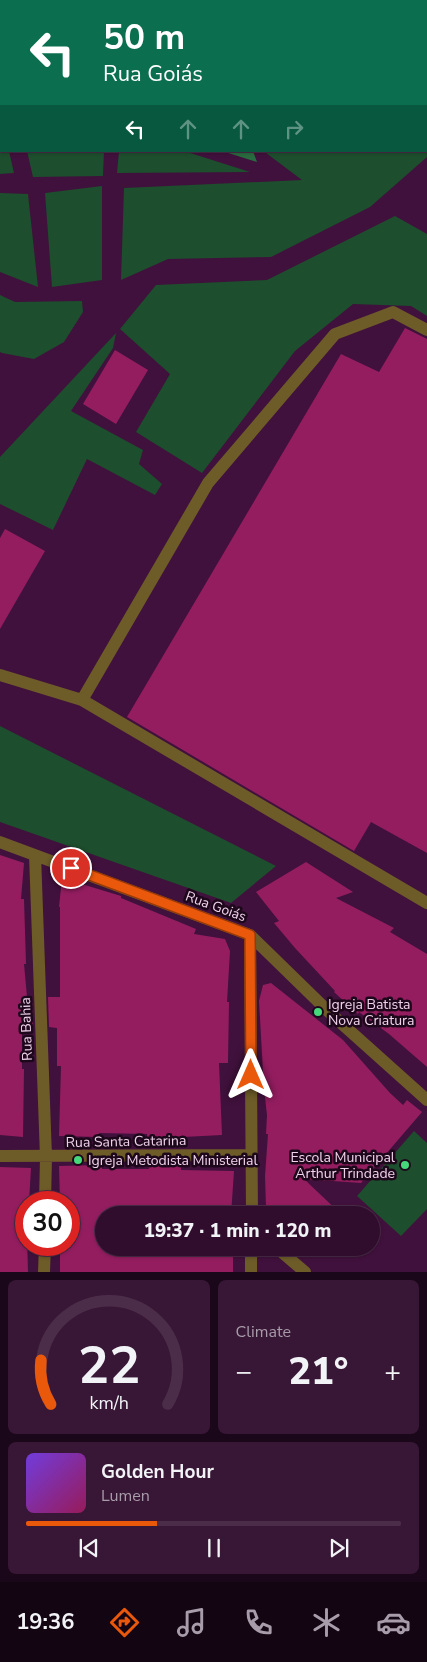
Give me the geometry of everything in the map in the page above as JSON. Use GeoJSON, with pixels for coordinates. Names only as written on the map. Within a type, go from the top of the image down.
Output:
{"type":"FeatureCollection","features":[{"type":"Feature","properties":{"kind":"street"},"geometry":{"type":"LineString","coordinates":[[82,700],[208,483],[335,334],[393,312],[427,330]]}},
{"type":"Feature","properties":{"kind":"street"},"geometry":{"type":"LineString","coordinates":[[0,675],[82,700],[427,903]]}},
{"type":"Feature","properties":{"kind":"street","name":"Rua Goiás"},"geometry":{"type":"LineString","coordinates":[[0,842],[250,935],[331,1014],[427,1100]]}},
{"type":"Feature","properties":{"kind":"street","name":"Rua Bahia"},"geometry":{"type":"LineString","coordinates":[[35,855],[46,1157],[45,1191]]}},
{"type":"Feature","properties":{"kind":"street"},"geometry":{"type":"LineString","coordinates":[[250,935],[252,1206]]}},
{"type":"Feature","properties":{"kind":"street","name":"Rua Santa Catarina"},"geometry":{"type":"LineString","coordinates":[[0,1156],[252,1155]]}},
{"type":"Feature","properties":{"kind":"street"},"geometry":{"type":"LineString","coordinates":[[44,1272],[45,1256]]}},
{"type":"Feature","properties":{"kind":"street"},"geometry":{"type":"LineString","coordinates":[[251,1256],[251,1272]]}},
{"type":"Feature","properties":{"kind":"street"},"geometry":{"type":"LineString","coordinates":[[286,1256],[305,1272]]}},
{"type":"Feature","properties":{"kind":"green space"},"geometry":{"type":"Polygon","coordinates":[[[0,152],[9,152],[14,173],[0,174],[0,152]]]}},
{"type":"Feature","properties":{"kind":"green space"},"geometry":{"type":"Polygon","coordinates":[[[27,152],[104,152],[103,176],[33,177],[27,152]]]}},
{"type":"Feature","properties":{"kind":"green space"},"geometry":{"type":"Polygon","coordinates":[[[119,152],[187,152],[250,172],[117,173],[119,152]]]}},
{"type":"Feature","properties":{"kind":"green space"},"geometry":{"type":"Polygon","coordinates":[[[225,152],[253,152],[257,162],[225,152]]]}},
{"type":"Feature","properties":{"kind":"green space"},"geometry":{"type":"Polygon","coordinates":[[[427,152],[427,157],[370,207],[271,257],[168,259],[121,280],[124,188],[302,180],[266,153],[427,152]]]}},
{"type":"Feature","properties":{"kind":"green space"},"geometry":{"type":"Polygon","coordinates":[[[102,186],[102,280],[52,287],[45,193],[102,186]]]}},
{"type":"Feature","properties":{"kind":"green space"},"geometry":{"type":"Polygon","coordinates":[[[0,193],[28,194],[38,287],[0,272],[0,193]]]}},
{"type":"Feature","properties":{"kind":"green space"},"geometry":{"type":"Polygon","coordinates":[[[395,216],[427,234],[427,316],[411,306],[353,304],[295,351],[202,473],[136,432],[170,374],[120,329],[156,285],[267,280],[395,216]]]}},
{"type":"Feature","properties":{"kind":"green space"},"geometry":{"type":"Polygon","coordinates":[[[0,295],[15,302],[82,301],[83,312],[64,342],[34,359],[2,353],[0,352],[0,295]]]}},
{"type":"Feature","properties":{"kind":"green space"},"geometry":{"type":"Polygon","coordinates":[[[116,333],[113,348],[71,411],[143,450],[139,464],[162,484],[155,495],[87,459],[53,530],[0,504],[0,457],[116,333]]]}},
{"type":"Feature","properties":{"kind":"green space"},"geometry":{"type":"Polygon","coordinates":[[[0,726],[276,866],[231,903],[0,822],[0,726]]]}},
{"type":"Feature","properties":{"kind":"green space"},"geometry":{"type":"Polygon","coordinates":[[[414,1131],[427,1143],[427,1209],[401,1236],[380,1217],[380,1206],[368,1206],[357,1196],[414,1131]]]}},
{"type":"Feature","properties":{"kind":"building"},"geometry":{"type":"Polygon","coordinates":[[[405,328],[427,339],[427,853],[371,822],[354,851],[127,717],[341,354],[379,372],[405,328]]]}},
{"type":"Feature","properties":{"kind":"building"},"geometry":{"type":"Polygon","coordinates":[[[115,350],[148,370],[116,424],[83,404],[115,350]]]}},
{"type":"Feature","properties":{"kind":"building"},"geometry":{"type":"Polygon","coordinates":[[[5,529],[45,551],[0,629],[0,538],[5,529]]]}},
{"type":"Feature","properties":{"kind":"building"},"geometry":{"type":"Polygon","coordinates":[[[0,855],[24,863],[21,899],[24,899],[26,964],[24,964],[27,997],[32,997],[33,1027],[27,1026],[27,1030],[22,1030],[22,1069],[24,1069],[23,1137],[0,1135],[0,855]]]}},
{"type":"Feature","properties":{"kind":"building"},"geometry":{"type":"Polygon","coordinates":[[[306,862],[353,892],[336,898],[394,928],[390,932],[427,954],[427,1067],[389,1034],[359,1012],[358,1014],[334,992],[274,923],[279,921],[256,892],[306,862]]]}},
{"type":"Feature","properties":{"kind":"building"},"geometry":{"type":"Polygon","coordinates":[[[62,878],[121,896],[121,898],[196,929],[194,934],[225,939],[230,951],[227,1002],[229,1002],[228,1063],[219,1063],[222,1135],[183,1137],[183,1139],[147,1138],[147,1134],[99,1133],[99,1137],[59,1136],[61,1066],[57,1066],[57,1028],[49,1027],[48,997],[60,997],[59,907],[62,878]]]}},
{"type":"Feature","properties":{"kind":"building"},"geometry":{"type":"Polygon","coordinates":[[[271,983],[343,1040],[403,1105],[407,1100],[422,1112],[361,1183],[304,1179],[332,1206],[266,1206],[265,1176],[268,1134],[266,1134],[267,1115],[259,1001],[263,985],[271,983]]]}},
{"type":"Feature","properties":{"kind":"building"},"geometry":{"type":"Polygon","coordinates":[[[181,1163],[181,1170],[234,1171],[232,1206],[95,1206],[95,1256],[233,1256],[233,1272],[60,1272],[60,1256],[80,1256],[80,1191],[60,1191],[59,1166],[102,1165],[102,1169],[149,1169],[148,1164],[181,1163]]]}},
{"type":"Feature","properties":{"kind":"building"},"geometry":{"type":"Polygon","coordinates":[[[0,1167],[31,1168],[30,1191],[15,1191],[15,1256],[28,1256],[28,1272],[0,1272],[0,1167]]]}},
{"type":"Feature","properties":{"kind":"place","name":"Igreja Batista Nova Criatura"},"geometry":{"type":"Point","coordinates":[318,1012]}},
{"type":"Feature","properties":{"kind":"place","name":"Igreja Metodista Ministerial"},"geometry":{"type":"Point","coordinates":[78,1160]}},
{"type":"Feature","properties":{"kind":"place","name":"Escola Municipal Arthur Trindade"},"geometry":{"type":"Point","coordinates":[405,1165]}},
{"type":"Feature","properties":{"kind":"route"},"geometry":{"type":"LineString","coordinates":[[71,868],[250,935],[251,1075]]}}]}
